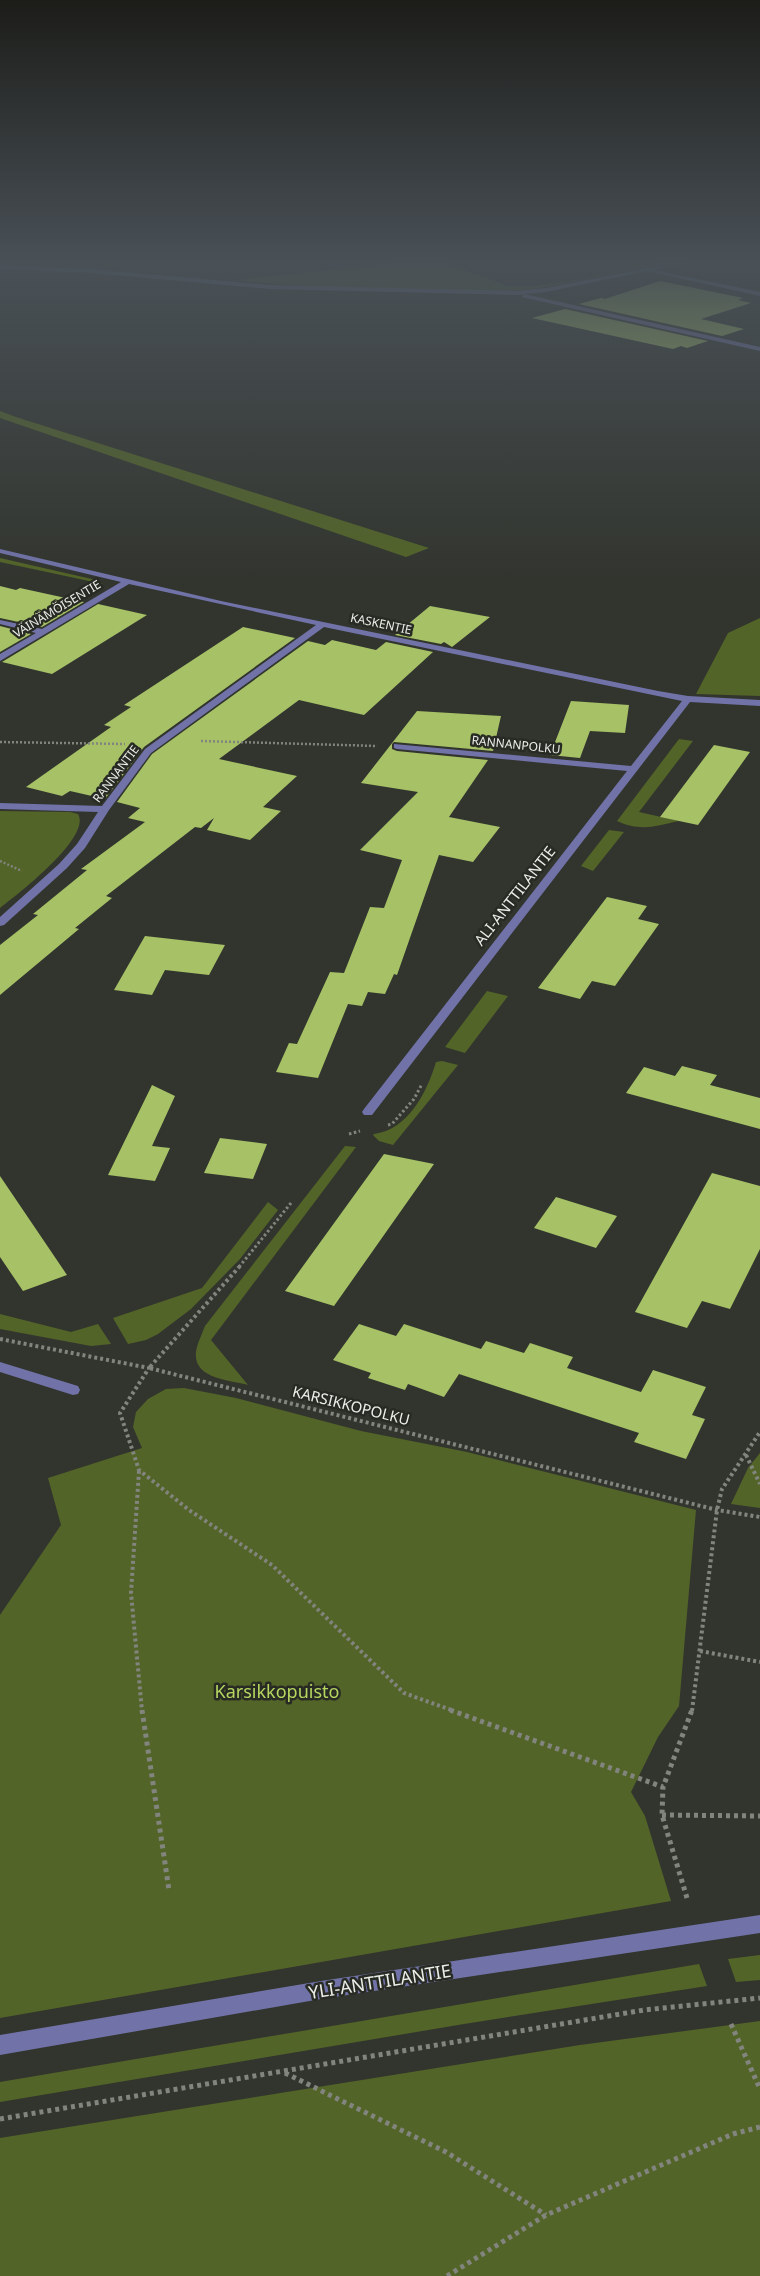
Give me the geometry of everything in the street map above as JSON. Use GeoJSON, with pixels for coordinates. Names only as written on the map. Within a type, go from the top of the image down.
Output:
{"type":"FeatureCollection","features":[{"type":"Feature","properties":{"kind":"street","name":"KASKENTIE"},"geometry":{"type":"LineString","coordinates":[[0,551],[321,624],[688,699],[760,703]]}},
{"type":"Feature","properties":{"kind":"street","name":"VÄINÄMÖISENTIE"},"geometry":{"type":"LineString","coordinates":[[0,658],[128,581]]}},
{"type":"Feature","properties":{"kind":"street"},"geometry":{"type":"LineString","coordinates":[[0,622],[42,632]]}},
{"type":"Feature","properties":{"kind":"street","name":"RANNANTIE"},"geometry":{"type":"LineString","coordinates":[[0,923],[75,853],[105,808],[148,751],[321,624]]}},
{"type":"Feature","properties":{"kind":"street","name":"ALI-ANTTILANTIE"},"geometry":{"type":"LineString","coordinates":[[368,1112],[688,699]]}},
{"type":"Feature","properties":{"kind":"street","name":"RANNANPOLKU"},"geometry":{"type":"LineString","coordinates":[[398,746],[632,769]]}},
{"type":"Feature","properties":{"kind":"street"},"geometry":{"type":"LineString","coordinates":[[0,806],[105,808]]}},
{"type":"Feature","properties":{"kind":"street"},"geometry":{"type":"LineString","coordinates":[[0,1367],[73,1390]]}},
{"type":"Feature","properties":{"kind":"street","name":"YLI-ANTTILANTIE"},"geometry":{"type":"LineString","coordinates":[[0,2045],[321,1990],[760,1924]]}},
{"type":"Feature","properties":{"kind":"path"},"geometry":{"type":"LineString","coordinates":[[169,1890],[140,1698],[131,1593],[139,1470],[120,1413],[150,1368],[224,1286],[292,1203]]}},
{"type":"Feature","properties":{"kind":"path","name":"KARSIKKOPOLKU"},"geometry":{"type":"LineString","coordinates":[[0,1339],[150,1368],[560,1469],[717,1510],[760,1517]]}},
{"type":"Feature","properties":{"kind":"path"},"geometry":{"type":"LineString","coordinates":[[687,1898],[662,1815],[663,1787],[692,1710],[717,1510],[722,1489],[760,1432]]}},
{"type":"Feature","properties":{"kind":"path"},"geometry":{"type":"LineString","coordinates":[[746,1455],[760,1484]]}},
{"type":"Feature","properties":{"kind":"path"},"geometry":{"type":"LineString","coordinates":[[139,1470],[189,1510],[272,1565],[404,1693],[663,1787]]}},
{"type":"Feature","properties":{"kind":"path"},"geometry":{"type":"LineString","coordinates":[[700,1651],[760,1662]]}},
{"type":"Feature","properties":{"kind":"path"},"geometry":{"type":"LineString","coordinates":[[662,1815],[760,1816]]}},
{"type":"Feature","properties":{"kind":"path"},"geometry":{"type":"LineString","coordinates":[[0,2119],[284,2073],[644,2010],[760,1998]]}},
{"type":"Feature","properties":{"kind":"path"},"geometry":{"type":"LineString","coordinates":[[731,2024],[760,2089]]}},
{"type":"Feature","properties":{"kind":"path"},"geometry":{"type":"LineString","coordinates":[[284,2073],[446,2152],[546,2215]]}},
{"type":"Feature","properties":{"kind":"path"},"geometry":{"type":"LineString","coordinates":[[447,2276],[546,2215],[733,2134],[760,2127]]}},
{"type":"Feature","properties":{"kind":"green space"},"geometry":{"type":"Polygon","coordinates":[[[0,411],[429,548],[406,557],[0,418],[0,411]]]}},
{"type":"Feature","properties":{"kind":"green space"},"geometry":{"type":"Polygon","coordinates":[[[0,558],[96,580],[103,584],[0,562],[0,558]]]}},
{"type":"Feature","properties":{"kind":"green space"},"geometry":{"type":"Polygon","coordinates":[[[760,618],[760,696],[696,694],[728,633],[760,618]]]}},
{"type":"Feature","properties":{"kind":"green space"},"geometry":{"type":"Polygon","coordinates":[[[679,739],[693,741],[639,812],[679,821],[641,827],[617,821],[679,739]]]}},
{"type":"Feature","properties":{"kind":"green space"},"geometry":{"type":"Polygon","coordinates":[[[0,811],[70,812],[78,814],[79,824],[74,837],[51,865],[0,908],[0,811]]]}},
{"type":"Feature","properties":{"kind":"green space"},"geometry":{"type":"Polygon","coordinates":[[[609,830],[624,832],[593,871],[581,866],[609,830]]]}},
{"type":"Feature","properties":{"kind":"green space"},"geometry":{"type":"Polygon","coordinates":[[[487,991],[508,996],[465,1053],[445,1047],[487,991]]]}},
{"type":"Feature","properties":{"kind":"green space"},"geometry":{"type":"Polygon","coordinates":[[[442,1061],[458,1065],[393,1145],[379,1141],[373,1135],[397,1125],[406,1117],[421,1097],[436,1062],[442,1061]]]}},
{"type":"Feature","properties":{"kind":"green space"},"geometry":{"type":"Polygon","coordinates":[[[345,1146],[356,1147],[211,1340],[248,1385],[214,1377],[206,1373],[200,1368],[196,1352],[205,1326],[345,1146]]]}},
{"type":"Feature","properties":{"kind":"green space"},"geometry":{"type":"Polygon","coordinates":[[[268,1202],[278,1210],[240,1259],[191,1309],[158,1334],[146,1340],[128,1344],[113,1318],[202,1288],[268,1202]]]}},
{"type":"Feature","properties":{"kind":"green space"},"geometry":{"type":"Polygon","coordinates":[[[0,1314],[71,1332],[98,1324],[111,1344],[91,1346],[0,1329],[0,1314]]]}},
{"type":"Feature","properties":{"kind":"green space","name":"Karsikkopuisto"},"geometry":{"type":"Polygon","coordinates":[[[184,1388],[236,1398],[361,1431],[467,1452],[696,1510],[679,1706],[658,1737],[631,1792],[645,1816],[671,1901],[0,2018],[0,1615],[61,1525],[48,1478],[142,1448],[133,1427],[136,1412],[148,1399],[166,1389],[184,1388]]]}},
{"type":"Feature","properties":{"kind":"green space"},"geometry":{"type":"Polygon","coordinates":[[[760,1453],[760,1508],[731,1504],[748,1468],[760,1453]]]}},
{"type":"Feature","properties":{"kind":"green space"},"geometry":{"type":"Polygon","coordinates":[[[760,1955],[760,1980],[736,1982],[728,1959],[760,1955]]]}},
{"type":"Feature","properties":{"kind":"green space"},"geometry":{"type":"Polygon","coordinates":[[[699,1964],[707,1986],[464,2024],[0,2102],[0,2082],[699,1964]]]}},
{"type":"Feature","properties":{"kind":"green space"},"geometry":{"type":"Polygon","coordinates":[[[760,2021],[760,2276],[0,2276],[0,2138],[580,2045],[760,2021]]]}},
{"type":"Feature","properties":{"kind":"building"},"geometry":{"type":"Polygon","coordinates":[[[0,586],[16,590],[20,588],[84,602],[42,627],[0,618],[0,586]]]}},
{"type":"Feature","properties":{"kind":"building"},"geometry":{"type":"Polygon","coordinates":[[[98,604],[147,615],[52,674],[2,662],[98,604]]]}},
{"type":"Feature","properties":{"kind":"building"},"geometry":{"type":"Polygon","coordinates":[[[430,606],[490,617],[452,647],[444,642],[441,644],[395,635],[430,606]]]}},
{"type":"Feature","properties":{"kind":"building"},"geometry":{"type":"Polygon","coordinates":[[[0,626],[31,634],[0,652],[0,626]]]}},
{"type":"Feature","properties":{"kind":"building"},"geometry":{"type":"Polygon","coordinates":[[[243,627],[295,638],[144,747],[105,799],[70,791],[62,796],[26,787],[111,727],[104,725],[131,707],[124,705],[243,627]]]}},
{"type":"Feature","properties":{"kind":"building"},"geometry":{"type":"Polygon","coordinates":[[[332,640],[376,650],[386,642],[433,652],[364,715],[299,700],[219,759],[297,776],[263,807],[281,811],[250,840],[207,830],[214,818],[201,828],[195,827],[106,896],[112,898],[75,928],[79,929],[0,995],[0,945],[38,915],[33,914],[87,870],[81,869],[145,822],[128,818],[140,808],[117,802],[152,754],[308,641],[325,645],[332,640]]]}},
{"type":"Feature","properties":{"kind":"building"},"geometry":{"type":"Polygon","coordinates":[[[571,701],[629,705],[625,733],[590,731],[580,758],[550,755],[571,701]]]}},
{"type":"Feature","properties":{"kind":"building"},"geometry":{"type":"Polygon","coordinates":[[[417,711],[501,716],[493,751],[394,742],[392,744],[392,749],[397,751],[488,760],[449,817],[500,827],[473,862],[439,855],[397,975],[394,974],[385,994],[368,992],[362,1006],[348,1004],[318,1078],[276,1072],[289,1043],[297,1044],[330,972],[344,973],[370,907],[384,908],[402,860],[360,850],[418,792],[361,783],[417,711]]]}},
{"type":"Feature","properties":{"kind":"building"},"geometry":{"type":"Polygon","coordinates":[[[714,745],[750,752],[698,825],[660,817],[714,745]]]}},
{"type":"Feature","properties":{"kind":"building"},"geometry":{"type":"Polygon","coordinates":[[[607,897],[647,906],[638,919],[659,924],[615,986],[592,981],[580,999],[538,988],[607,897]]]}},
{"type":"Feature","properties":{"kind":"building"},"geometry":{"type":"Polygon","coordinates":[[[145,936],[225,945],[209,975],[165,970],[152,995],[114,990],[145,936]]]}},
{"type":"Feature","properties":{"kind":"building"},"geometry":{"type":"Polygon","coordinates":[[[682,1066],[717,1075],[710,1085],[760,1098],[760,1129],[626,1093],[644,1067],[675,1076],[682,1066]]]}},
{"type":"Feature","properties":{"kind":"building"},"geometry":{"type":"Polygon","coordinates":[[[152,1085],[175,1096],[152,1146],[170,1148],[155,1181],[108,1175],[152,1085]]]}},
{"type":"Feature","properties":{"kind":"building"},"geometry":{"type":"Polygon","coordinates":[[[220,1138],[267,1144],[253,1179],[204,1173],[220,1138]]]}},
{"type":"Feature","properties":{"kind":"building"},"geometry":{"type":"Polygon","coordinates":[[[384,1154],[434,1164],[334,1306],[285,1291],[384,1154]]]}},
{"type":"Feature","properties":{"kind":"building"},"geometry":{"type":"Polygon","coordinates":[[[712,1173],[760,1186],[760,1249],[730,1309],[702,1301],[687,1328],[635,1312],[712,1173]]]}},
{"type":"Feature","properties":{"kind":"building"},"geometry":{"type":"Polygon","coordinates":[[[0,1176],[67,1275],[23,1291],[0,1257],[0,1176]]]}},
{"type":"Feature","properties":{"kind":"building"},"geometry":{"type":"Polygon","coordinates":[[[556,1197],[617,1216],[596,1248],[534,1228],[556,1197]]]}},
{"type":"Feature","properties":{"kind":"building"},"geometry":{"type":"Polygon","coordinates":[[[359,1324],[396,1336],[404,1324],[481,1349],[486,1341],[524,1353],[530,1343],[573,1357],[567,1368],[641,1392],[653,1370],[706,1387],[692,1415],[705,1419],[686,1459],[634,1442],[639,1433],[459,1374],[444,1397],[408,1384],[405,1390],[368,1378],[371,1373],[333,1360],[359,1324]]]}}]}
